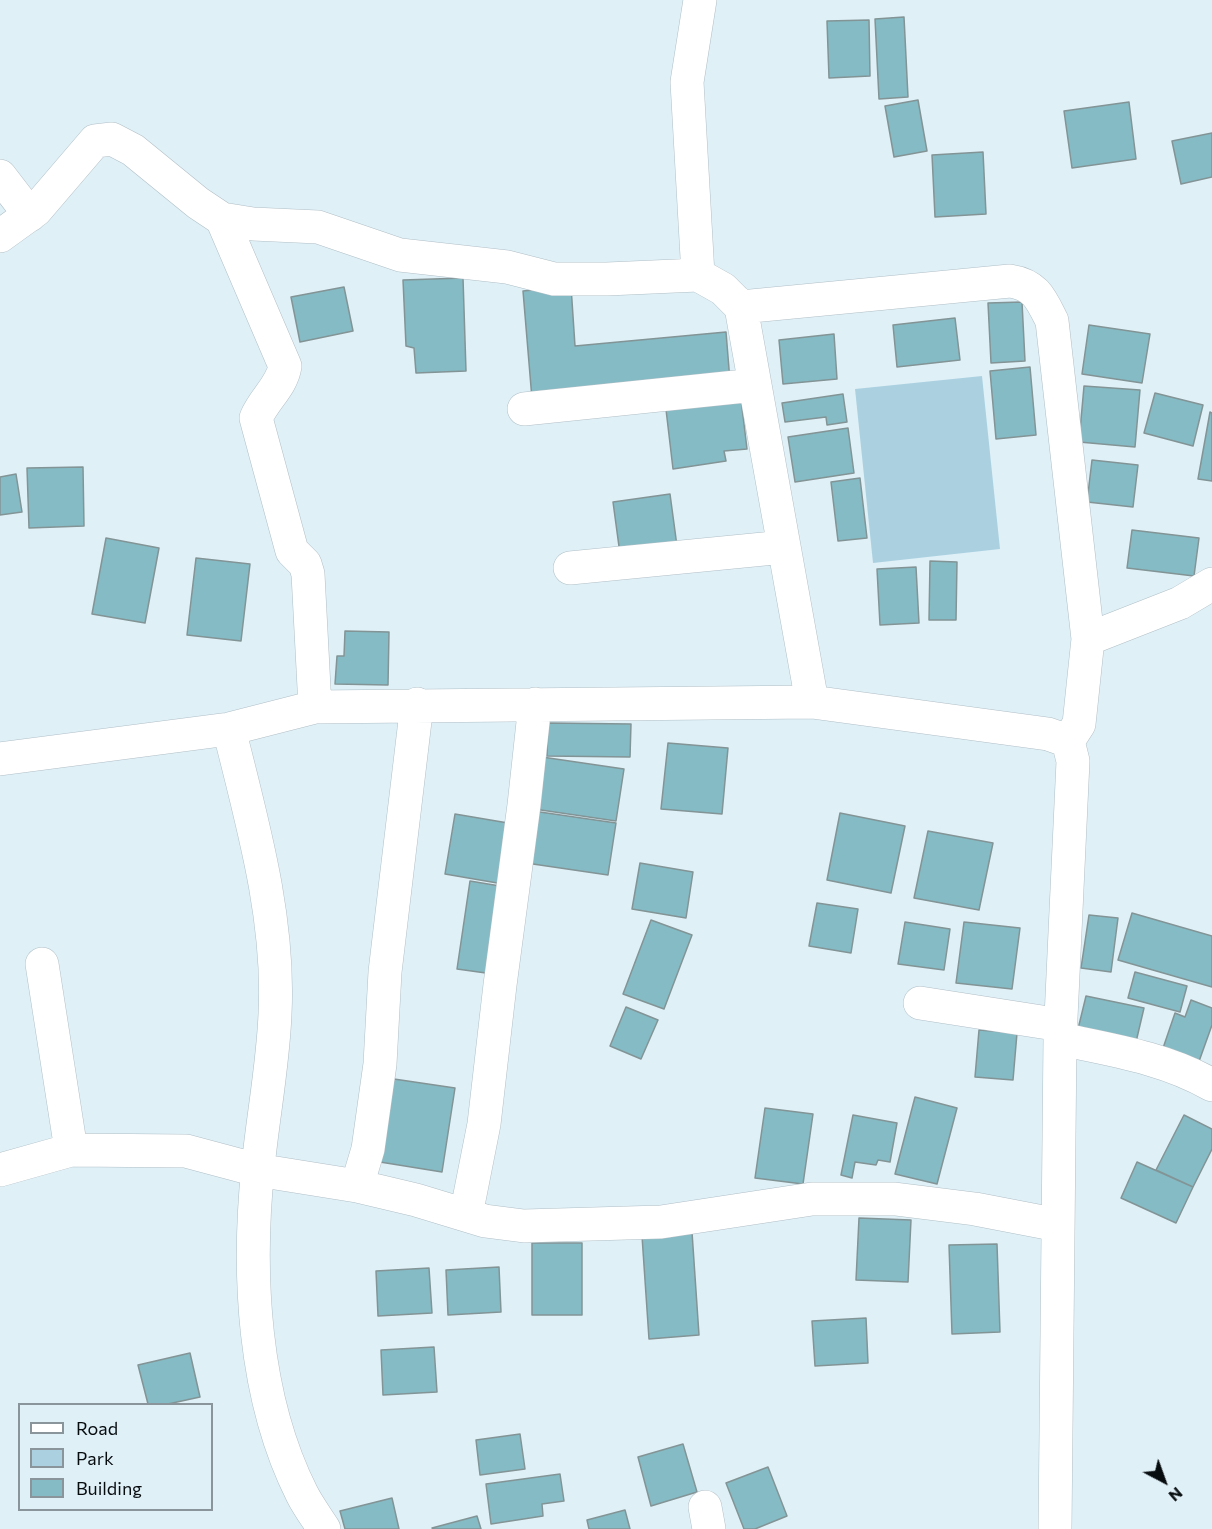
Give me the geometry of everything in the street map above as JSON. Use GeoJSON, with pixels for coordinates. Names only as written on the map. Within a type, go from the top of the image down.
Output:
{"type":"FeatureCollection","features":[{"type":"Feature","properties":{"kind":"street"},"geometry":{"type":"LineString","coordinates":[[698,275],[687,82],[700,0]]}},
{"type":"Feature","properties":{"kind":"street"},"geometry":{"type":"LineString","coordinates":[[0,236],[36,210],[96,141],[112,139],[133,150],[198,203],[222,219],[253,224],[318,227],[400,255],[507,267],[554,279],[698,275],[723,289],[741,307],[812,702]]}},
{"type":"Feature","properties":{"kind":"street"},"geometry":{"type":"LineString","coordinates":[[0,176],[30,215]]}},
{"type":"Feature","properties":{"kind":"street"},"geometry":{"type":"LineString","coordinates":[[222,219],[285,366],[283,377],[256,418],[292,551],[305,564],[308,574],[315,706]]}},
{"type":"Feature","properties":{"kind":"street"},"geometry":{"type":"LineString","coordinates":[[741,307],[1010,281],[1024,283],[1036,293],[1052,321],[1088,639],[1079,724],[1068,741],[1073,761],[1061,1032],[1055,1529]]}},
{"type":"Feature","properties":{"kind":"street"},"geometry":{"type":"LineString","coordinates":[[524,409],[755,385]]}},
{"type":"Feature","properties":{"kind":"street"},"geometry":{"type":"LineString","coordinates":[[570,568],[784,548]]}},
{"type":"Feature","properties":{"kind":"street"},"geometry":{"type":"LineString","coordinates":[[1088,639],[1180,603],[1212,584]]}},
{"type":"Feature","properties":{"kind":"street"},"geometry":{"type":"LineString","coordinates":[[0,759],[229,729],[315,706],[417,704],[812,702],[1048,734],[1068,741]]}},
{"type":"Feature","properties":{"kind":"street"},"geometry":{"type":"LineString","coordinates":[[357,1186],[368,1149],[380,1064],[385,972],[417,704]]}},
{"type":"Feature","properties":{"kind":"street"},"geometry":{"type":"LineString","coordinates":[[466,1215],[484,1124],[535,704]]}},
{"type":"Feature","properties":{"kind":"street"},"geometry":{"type":"LineString","coordinates":[[229,729],[256,840],[274,940],[275,1014],[257,1170],[252,1283],[262,1366],[277,1431],[302,1494],[324,1529]]}},
{"type":"Feature","properties":{"kind":"street"},"geometry":{"type":"LineString","coordinates":[[42,964],[70,1150]]}},
{"type":"Feature","properties":{"kind":"street"},"geometry":{"type":"LineString","coordinates":[[920,1003],[1061,1032],[1142,1056],[1194,1075],[1212,1085]]}},
{"type":"Feature","properties":{"kind":"street"},"geometry":{"type":"LineString","coordinates":[[0,1170],[70,1150],[186,1151],[257,1170],[357,1186],[416,1200],[485,1221],[524,1226],[661,1222],[812,1199],[896,1199],[975,1209],[1058,1225]]}},
{"type":"Feature","properties":{"kind":"green space"},"geometry":{"type":"Polygon","coordinates":[[[982,376],[1000,549],[873,563],[855,389],[982,376]]]}},
{"type":"Feature","properties":{"kind":"building"},"geometry":{"type":"Polygon","coordinates":[[[904,17],[908,97],[879,99],[875,19],[904,17]]]}},
{"type":"Feature","properties":{"kind":"building"},"geometry":{"type":"Polygon","coordinates":[[[869,20],[870,76],[829,78],[827,21],[869,20]]]}},
{"type":"Feature","properties":{"kind":"building"},"geometry":{"type":"Polygon","coordinates":[[[918,100],[927,151],[894,157],[885,106],[918,100]]]}},
{"type":"Feature","properties":{"kind":"building"},"geometry":{"type":"Polygon","coordinates":[[[1129,102],[1136,159],[1072,168],[1064,111],[1129,102]]]}},
{"type":"Feature","properties":{"kind":"building"},"geometry":{"type":"Polygon","coordinates":[[[1212,133],[1212,177],[1181,184],[1172,141],[1212,133]]]}},
{"type":"Feature","properties":{"kind":"building"},"geometry":{"type":"Polygon","coordinates":[[[983,152],[986,214],[935,217],[932,155],[983,152]]]}},
{"type":"Feature","properties":{"kind":"building"},"geometry":{"type":"Polygon","coordinates":[[[463,278],[466,371],[416,373],[414,348],[406,346],[403,280],[463,278]]]}},
{"type":"Feature","properties":{"kind":"building"},"geometry":{"type":"Polygon","coordinates":[[[571,286],[575,346],[726,332],[730,381],[532,399],[523,291],[571,286]]]}},
{"type":"Feature","properties":{"kind":"building"},"geometry":{"type":"Polygon","coordinates":[[[344,287],[353,331],[300,342],[291,297],[344,287]]]}},
{"type":"Feature","properties":{"kind":"building"},"geometry":{"type":"Polygon","coordinates":[[[1022,302],[1025,361],[991,363],[988,303],[1022,302]]]}},
{"type":"Feature","properties":{"kind":"building"},"geometry":{"type":"Polygon","coordinates":[[[955,318],[960,360],[897,367],[893,325],[955,318]]]}},
{"type":"Feature","properties":{"kind":"building"},"geometry":{"type":"Polygon","coordinates":[[[1089,325],[1150,334],[1142,383],[1082,374],[1089,325]]]}},
{"type":"Feature","properties":{"kind":"building"},"geometry":{"type":"Polygon","coordinates":[[[834,334],[837,379],[783,384],[779,340],[834,334]]]}},
{"type":"Feature","properties":{"kind":"building"},"geometry":{"type":"Polygon","coordinates":[[[1030,367],[1036,435],[996,439],[990,371],[1030,367]]]}},
{"type":"Feature","properties":{"kind":"building"},"geometry":{"type":"Polygon","coordinates":[[[1084,386],[1140,390],[1135,447],[1079,442],[1084,386]]]}},
{"type":"Feature","properties":{"kind":"building"},"geometry":{"type":"Polygon","coordinates":[[[740,391],[747,449],[724,451],[726,461],[673,469],[665,401],[740,391]]]}},
{"type":"Feature","properties":{"kind":"building"},"geometry":{"type":"Polygon","coordinates":[[[1155,393],[1203,405],[1193,446],[1144,433],[1155,393]]]}},
{"type":"Feature","properties":{"kind":"building"},"geometry":{"type":"Polygon","coordinates":[[[843,394],[847,422],[827,425],[826,417],[785,422],[782,403],[843,394]]]}},
{"type":"Feature","properties":{"kind":"building"},"geometry":{"type":"Polygon","coordinates":[[[1210,412],[1212,413],[1212,481],[1198,479],[1210,412]]]}},
{"type":"Feature","properties":{"kind":"building"},"geometry":{"type":"Polygon","coordinates":[[[848,428],[854,473],[795,482],[788,437],[848,428]]]}},
{"type":"Feature","properties":{"kind":"building"},"geometry":{"type":"Polygon","coordinates":[[[1092,460],[1138,465],[1133,507],[1087,502],[1092,460]]]}},
{"type":"Feature","properties":{"kind":"building"},"geometry":{"type":"Polygon","coordinates":[[[83,467],[84,526],[29,528],[27,468],[83,467]]]}},
{"type":"Feature","properties":{"kind":"building"},"geometry":{"type":"Polygon","coordinates":[[[16,474],[22,512],[0,515],[0,477],[16,474]]]}},
{"type":"Feature","properties":{"kind":"building"},"geometry":{"type":"Polygon","coordinates":[[[860,478],[867,538],[838,541],[831,482],[860,478]]]}},
{"type":"Feature","properties":{"kind":"building"},"geometry":{"type":"Polygon","coordinates":[[[670,494],[677,546],[620,554],[613,502],[670,494]]]}},
{"type":"Feature","properties":{"kind":"building"},"geometry":{"type":"Polygon","coordinates":[[[1132,530],[1199,538],[1194,576],[1127,568],[1132,530]]]}},
{"type":"Feature","properties":{"kind":"building"},"geometry":{"type":"Polygon","coordinates":[[[106,538],[159,548],[145,623],[92,614],[106,538]]]}},
{"type":"Feature","properties":{"kind":"building"},"geometry":{"type":"Polygon","coordinates":[[[196,558],[250,564],[241,641],[187,635],[196,558]]]}},
{"type":"Feature","properties":{"kind":"building"},"geometry":{"type":"Polygon","coordinates":[[[930,561],[957,562],[956,620],[929,620],[930,561]]]}},
{"type":"Feature","properties":{"kind":"building"},"geometry":{"type":"Polygon","coordinates":[[[916,567],[919,623],[880,625],[877,569],[916,567]]]}},
{"type":"Feature","properties":{"kind":"building"},"geometry":{"type":"Polygon","coordinates":[[[345,631],[389,632],[388,685],[335,684],[337,656],[344,656],[345,631]]]}},
{"type":"Feature","properties":{"kind":"building"},"geometry":{"type":"Polygon","coordinates":[[[548,723],[631,724],[630,757],[547,756],[548,723]]]}},
{"type":"Feature","properties":{"kind":"building"},"geometry":{"type":"Polygon","coordinates":[[[668,743],[728,748],[722,814],[661,809],[668,743]]]}},
{"type":"Feature","properties":{"kind":"building"},"geometry":{"type":"Polygon","coordinates":[[[542,757],[624,769],[616,821],[534,809],[542,757]]]}},
{"type":"Feature","properties":{"kind":"building"},"geometry":{"type":"Polygon","coordinates":[[[533,811],[616,823],[608,875],[526,863],[533,811]]]}},
{"type":"Feature","properties":{"kind":"building"},"geometry":{"type":"Polygon","coordinates":[[[840,813],[905,826],[891,893],[827,880],[840,813]]]}},
{"type":"Feature","properties":{"kind":"building"},"geometry":{"type":"Polygon","coordinates":[[[455,814],[514,824],[503,884],[445,874],[455,814]]]}},
{"type":"Feature","properties":{"kind":"building"},"geometry":{"type":"Polygon","coordinates":[[[928,831],[993,843],[979,910],[914,898],[928,831]]]}},
{"type":"Feature","properties":{"kind":"building"},"geometry":{"type":"Polygon","coordinates":[[[640,863],[693,872],[686,918],[632,909],[640,863]]]}},
{"type":"Feature","properties":{"kind":"building"},"geometry":{"type":"Polygon","coordinates":[[[470,881],[506,887],[493,974],[457,969],[470,881]]]}},
{"type":"Feature","properties":{"kind":"building"},"geometry":{"type":"Polygon","coordinates":[[[817,903],[858,909],[851,953],[809,946],[817,903]]]}},
{"type":"Feature","properties":{"kind":"building"},"geometry":{"type":"Polygon","coordinates":[[[1132,913],[1212,936],[1212,987],[1118,960],[1132,913]]]}},
{"type":"Feature","properties":{"kind":"building"},"geometry":{"type":"Polygon","coordinates":[[[1089,915],[1118,918],[1111,972],[1081,968],[1089,915]]]}},
{"type":"Feature","properties":{"kind":"building"},"geometry":{"type":"Polygon","coordinates":[[[651,920],[692,935],[664,1009],[623,994],[651,920]]]}},
{"type":"Feature","properties":{"kind":"building"},"geometry":{"type":"Polygon","coordinates":[[[905,922],[950,929],[944,970],[898,964],[905,922]]]}},
{"type":"Feature","properties":{"kind":"building"},"geometry":{"type":"Polygon","coordinates":[[[964,922],[1020,928],[1012,989],[956,983],[964,922]]]}},
{"type":"Feature","properties":{"kind":"building"},"geometry":{"type":"Polygon","coordinates":[[[1135,972],[1187,986],[1180,1012],[1128,998],[1135,972]]]}},
{"type":"Feature","properties":{"kind":"building"},"geometry":{"type":"Polygon","coordinates":[[[1086,996],[1144,1008],[1136,1042],[1078,1029],[1086,996]]]}},
{"type":"Feature","properties":{"kind":"building"},"geometry":{"type":"Polygon","coordinates":[[[1191,1000],[1212,1008],[1212,1025],[1197,1067],[1161,1054],[1175,1013],[1185,1017],[1191,1000]]]}},
{"type":"Feature","properties":{"kind":"building"},"geometry":{"type":"Polygon","coordinates":[[[626,1007],[658,1020],[641,1059],[610,1046],[626,1007]]]}},
{"type":"Feature","properties":{"kind":"building"},"geometry":{"type":"Polygon","coordinates":[[[979,1030],[1017,1033],[1013,1080],[975,1077],[979,1030]]]}},
{"type":"Feature","properties":{"kind":"building"},"geometry":{"type":"Polygon","coordinates":[[[394,1079],[455,1088],[442,1172],[380,1162],[394,1079]]]}},
{"type":"Feature","properties":{"kind":"building"},"geometry":{"type":"Polygon","coordinates":[[[915,1097],[957,1108],[937,1184],[895,1174],[915,1097]]]}},
{"type":"Feature","properties":{"kind":"building"},"geometry":{"type":"Polygon","coordinates":[[[765,1108],[813,1114],[803,1184],[755,1178],[765,1108]]]}},
{"type":"Feature","properties":{"kind":"building"},"geometry":{"type":"Polygon","coordinates":[[[853,1115],[897,1123],[890,1162],[878,1160],[876,1165],[855,1162],[852,1178],[841,1175],[853,1115]]]}},
{"type":"Feature","properties":{"kind":"building"},"geometry":{"type":"Polygon","coordinates":[[[1184,1115],[1212,1129],[1212,1149],[1193,1187],[1156,1170],[1184,1115]]]}},
{"type":"Feature","properties":{"kind":"building"},"geometry":{"type":"Polygon","coordinates":[[[1137,1162],[1193,1187],[1176,1223],[1121,1198],[1137,1162]]]}},
{"type":"Feature","properties":{"kind":"building"},"geometry":{"type":"Polygon","coordinates":[[[859,1218],[911,1220],[908,1282],[856,1280],[859,1218]]]}},
{"type":"Feature","properties":{"kind":"building"},"geometry":{"type":"Polygon","coordinates":[[[692,1232],[699,1335],[649,1339],[642,1236],[692,1232]]]}},
{"type":"Feature","properties":{"kind":"building"},"geometry":{"type":"Polygon","coordinates":[[[532,1243],[582,1243],[582,1315],[532,1315],[532,1243]]]}},
{"type":"Feature","properties":{"kind":"building"},"geometry":{"type":"Polygon","coordinates":[[[997,1244],[1000,1332],[952,1334],[949,1245],[997,1244]]]}},
{"type":"Feature","properties":{"kind":"building"},"geometry":{"type":"Polygon","coordinates":[[[499,1267],[501,1312],[448,1315],[446,1270],[499,1267]]]}},
{"type":"Feature","properties":{"kind":"building"},"geometry":{"type":"Polygon","coordinates":[[[429,1268],[432,1313],[378,1316],[376,1271],[429,1268]]]}},
{"type":"Feature","properties":{"kind":"building"},"geometry":{"type":"Polygon","coordinates":[[[866,1318],[868,1363],[815,1366],[812,1321],[866,1318]]]}},
{"type":"Feature","properties":{"kind":"building"},"geometry":{"type":"Polygon","coordinates":[[[434,1347],[437,1392],[383,1395],[381,1350],[434,1347]]]}},
{"type":"Feature","properties":{"kind":"building"},"geometry":{"type":"Polygon","coordinates":[[[190,1353],[200,1397],[173,1403],[148,1403],[138,1365],[190,1353]]]}},
{"type":"Feature","properties":{"kind":"building"},"geometry":{"type":"Polygon","coordinates":[[[520,1434],[525,1469],[480,1475],[476,1440],[520,1434]]]}},
{"type":"Feature","properties":{"kind":"building"},"geometry":{"type":"Polygon","coordinates":[[[683,1444],[697,1492],[651,1506],[638,1457],[683,1444]]]}},
{"type":"Feature","properties":{"kind":"building"},"geometry":{"type":"Polygon","coordinates":[[[768,1467],[787,1516],[755,1529],[744,1529],[726,1483],[768,1467]]]}},
{"type":"Feature","properties":{"kind":"building"},"geometry":{"type":"Polygon","coordinates":[[[560,1474],[564,1501],[542,1504],[543,1516],[491,1524],[486,1484],[560,1474]]]}},
{"type":"Feature","properties":{"kind":"building"},"geometry":{"type":"Polygon","coordinates":[[[392,1498],[399,1529],[345,1529],[340,1511],[392,1498]]]}},
{"type":"Feature","properties":{"kind":"building"},"geometry":{"type":"Polygon","coordinates":[[[625,1510],[630,1529],[589,1529],[587,1520],[625,1510]]]}},
{"type":"Feature","properties":{"kind":"building"},"geometry":{"type":"Polygon","coordinates":[[[477,1516],[481,1529],[432,1528],[477,1516]]]}}]}
